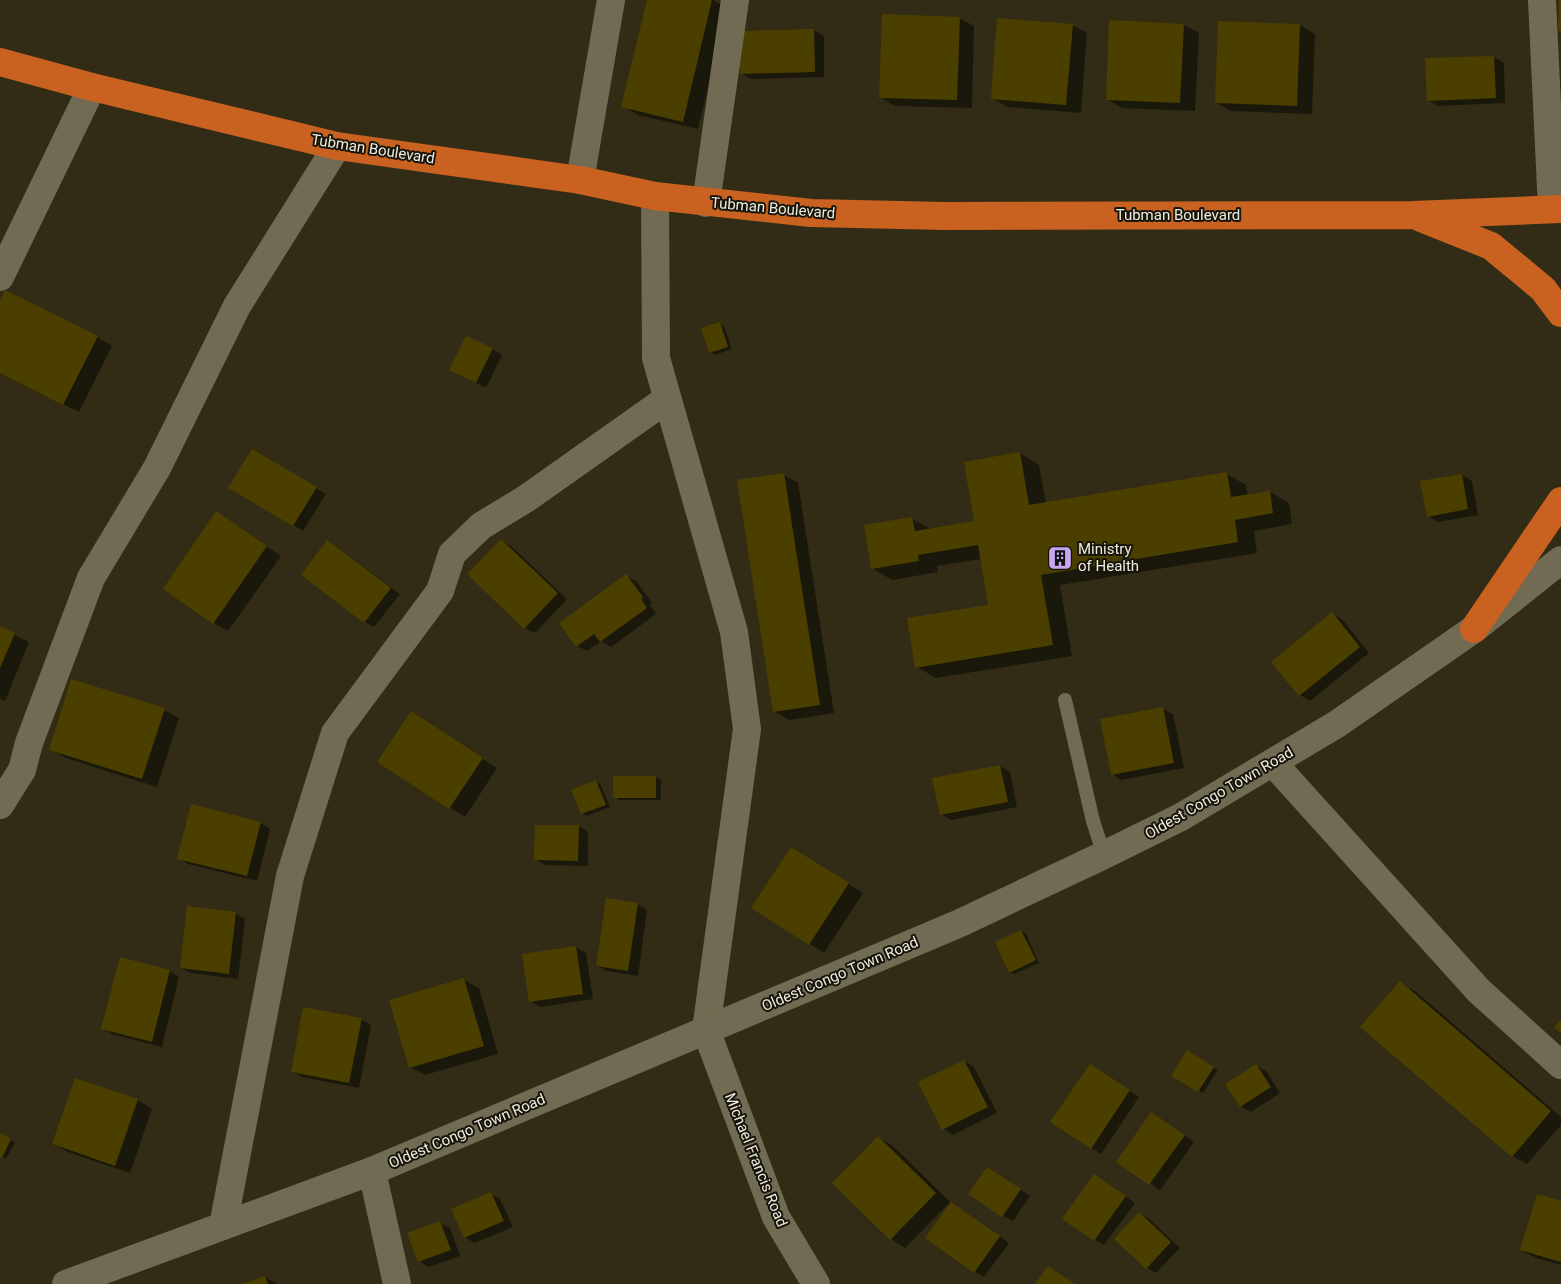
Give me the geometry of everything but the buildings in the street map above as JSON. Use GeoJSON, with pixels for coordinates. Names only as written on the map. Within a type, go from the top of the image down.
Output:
{"type":"FeatureCollection","features":[{"type":"Feature","properties":{"kind":"highway","name":"Tubman Boulevard"},"geometry":{"type":"LineString","coordinates":[[0,62],[92,87],[337,146],[580,180],[655,196],[811,213],[945,216],[1412,215],[1557,209]]}},
{"type":"Feature","properties":{"kind":"highway"},"geometry":{"type":"LineString","coordinates":[[1412,215],[1491,246],[1543,289],[1561,312]]}},
{"type":"Feature","properties":{"kind":"highway"},"geometry":{"type":"LineString","coordinates":[[1474,629],[1561,501]]}},
{"type":"Feature","properties":{"kind":"street"},"geometry":{"type":"LineString","coordinates":[[580,180],[611,0]]}},
{"type":"Feature","properties":{"kind":"street"},"geometry":{"type":"LineString","coordinates":[[706,203],[735,0]]}},
{"type":"Feature","properties":{"kind":"street"},"geometry":{"type":"LineString","coordinates":[[1542,0],[1557,209]]}},
{"type":"Feature","properties":{"kind":"street"},"geometry":{"type":"LineString","coordinates":[[0,277],[92,87]]}},
{"type":"Feature","properties":{"kind":"street"},"geometry":{"type":"LineString","coordinates":[[0,805],[22,770],[29,743],[91,578],[157,468],[237,306],[337,146]]}},
{"type":"Feature","properties":{"kind":"street"},"geometry":{"type":"LineString","coordinates":[[655,196],[656,358],[734,632],[747,729],[706,1030]]}},
{"type":"Feature","properties":{"kind":"street"},"geometry":{"type":"LineString","coordinates":[[223,1226],[290,876],[335,733],[440,591],[452,554],[481,526],[527,498],[667,399]]}},
{"type":"Feature","properties":{"kind":"street","name":"Oldest Congo Town Road"},"geometry":{"type":"LineString","coordinates":[[82,1281],[372,1171],[958,924],[1104,855],[1181,817],[1337,724],[1474,629],[1561,560]]}},
{"type":"Feature","properties":{"kind":"street"},"geometry":{"type":"LineString","coordinates":[[1273,763],[1479,991],[1561,1065]]}},
{"type":"Feature","properties":{"kind":"street","name":"Michael Francis Road"},"geometry":{"type":"LineString","coordinates":[[706,1030],[776,1217],[816,1284]]}},
{"type":"Feature","properties":{"kind":"street"},"geometry":{"type":"LineString","coordinates":[[372,1171],[397,1284]]}},
{"type":"Feature","properties":{"kind":"lane"},"geometry":{"type":"LineString","coordinates":[[1065,700],[1093,821],[1104,855]]}},
{"type":"Feature","properties":{"kind":"place","name":"Ministry of Health"},"geometry":{"type":"Point","coordinates":[1060,558]}}]}
